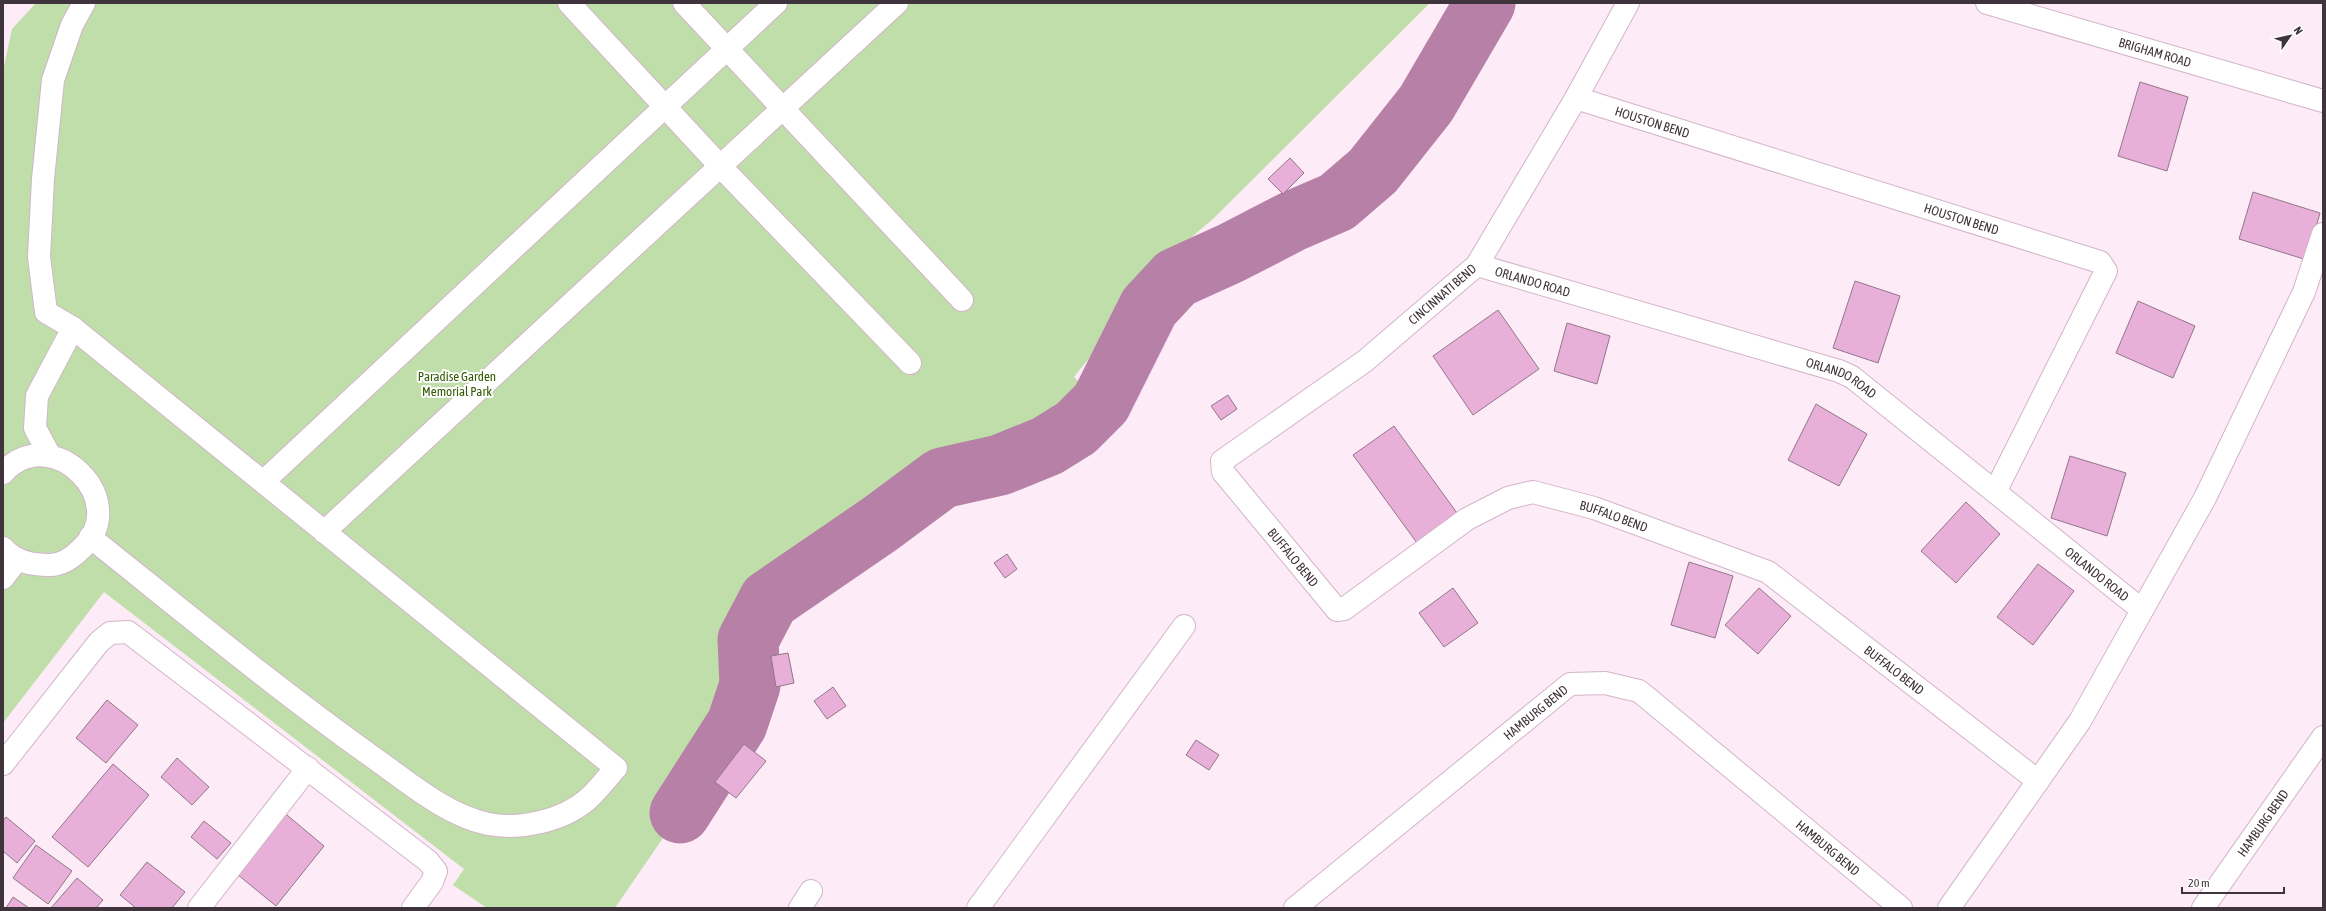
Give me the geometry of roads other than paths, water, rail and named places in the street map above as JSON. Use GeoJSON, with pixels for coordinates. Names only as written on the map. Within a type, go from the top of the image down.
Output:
{"type":"FeatureCollection","features":[{"type":"Feature","properties":{"kind":"street"},"geometry":{"type":"LineString","coordinates":[[84,3],[72,25],[53,80],[43,179],[39,257],[46,312],[73,328],[616,768],[587,800],[550,818],[528,824],[506,825],[488,824],[468,818],[423,793],[260,674],[90,537]]}},
{"type":"Feature","properties":{"kind":"street"},"geometry":{"type":"LineString","coordinates":[[569,3],[720,166],[910,364]]}},
{"type":"Feature","properties":{"kind":"street"},"geometry":{"type":"LineString","coordinates":[[684,3],[962,300]]}},
{"type":"Feature","properties":{"kind":"street"},"geometry":{"type":"LineString","coordinates":[[263,482],[776,3]]}},
{"type":"Feature","properties":{"kind":"street"},"geometry":{"type":"LineString","coordinates":[[324,532],[897,3]]}},
{"type":"Feature","properties":{"kind":"street","name":"CINCINNATI BEND"},"geometry":{"type":"LineString","coordinates":[[1222,461],[1365,361],[1477,264],[1576,98],[1628,3]]}},
{"type":"Feature","properties":{"kind":"street","name":"BRIGHAM ROAD"},"geometry":{"type":"LineString","coordinates":[[1987,3],[2323,101]]}},
{"type":"Feature","properties":{"kind":"street","name":"HOUSTON BEND"},"geometry":{"type":"LineString","coordinates":[[1576,98],[2100,262],[2104,265],[2106,271],[1995,492]]}},
{"type":"Feature","properties":{"kind":"street"},"geometry":{"type":"LineString","coordinates":[[1950,908],[2080,721],[2209,490],[2304,292],[2323,234]]}},
{"type":"Feature","properties":{"kind":"street","name":"ORLANDO ROAD"},"geometry":{"type":"LineString","coordinates":[[1477,264],[1852,376],[2142,610]]}},
{"type":"Feature","properties":{"kind":"street"},"geometry":{"type":"LineString","coordinates":[[50,456],[35,428],[37,396],[73,328]]}},
{"type":"Feature","properties":{"kind":"street"},"geometry":{"type":"LineString","coordinates":[[3,578],[10,554],[35,565],[55,565],[72,558],[86,545],[98,515],[96,498],[90,483],[80,470],[66,461],[50,456],[25,458],[6,462]]}},
{"type":"Feature","properties":{"kind":"street","name":"BUFFALO BEND"},"geometry":{"type":"LineString","coordinates":[[1222,461],[1223,472],[1337,610],[1344,609],[1467,519],[1508,498],[1533,492],[1594,508],[1768,572],[2038,781]]}},
{"type":"Feature","properties":{"kind":"street"},"geometry":{"type":"LineString","coordinates":[[978,908],[1184,626]]}},
{"type":"Feature","properties":{"kind":"street"},"geometry":{"type":"LineString","coordinates":[[3,764],[99,642],[110,634],[128,632],[428,861],[436,872],[432,882],[413,908]]}},
{"type":"Feature","properties":{"kind":"street","name":"HAMBURG BEND"},"geometry":{"type":"LineString","coordinates":[[1295,908],[1570,684],[1605,683],[1639,691],[1900,908]]}},
{"type":"Feature","properties":{"kind":"street","name":"HAMBURG BEND"},"geometry":{"type":"LineString","coordinates":[[2204,908],[2323,737]]}},
{"type":"Feature","properties":{"kind":"street"},"geometry":{"type":"LineString","coordinates":[[199,908],[308,768]]}},
{"type":"Feature","properties":{"kind":"waterway"},"geometry":{"type":"LineString","coordinates":[[680,813],[737,724],[750,685],[748,640],[769,600],[880,524],[942,478],[1000,465],[1047,446],[1076,428],[1101,403],[1149,307],[1176,278],[1231,253],[1293,221],[1337,202],[1373,171],[1426,104],[1485,3]]}},
{"type":"Feature","properties":{"kind":"park label","name":"Paradise Garden Memorial Park"},"geometry":{"type":"Point","coordinates":[457,384]}}]}
